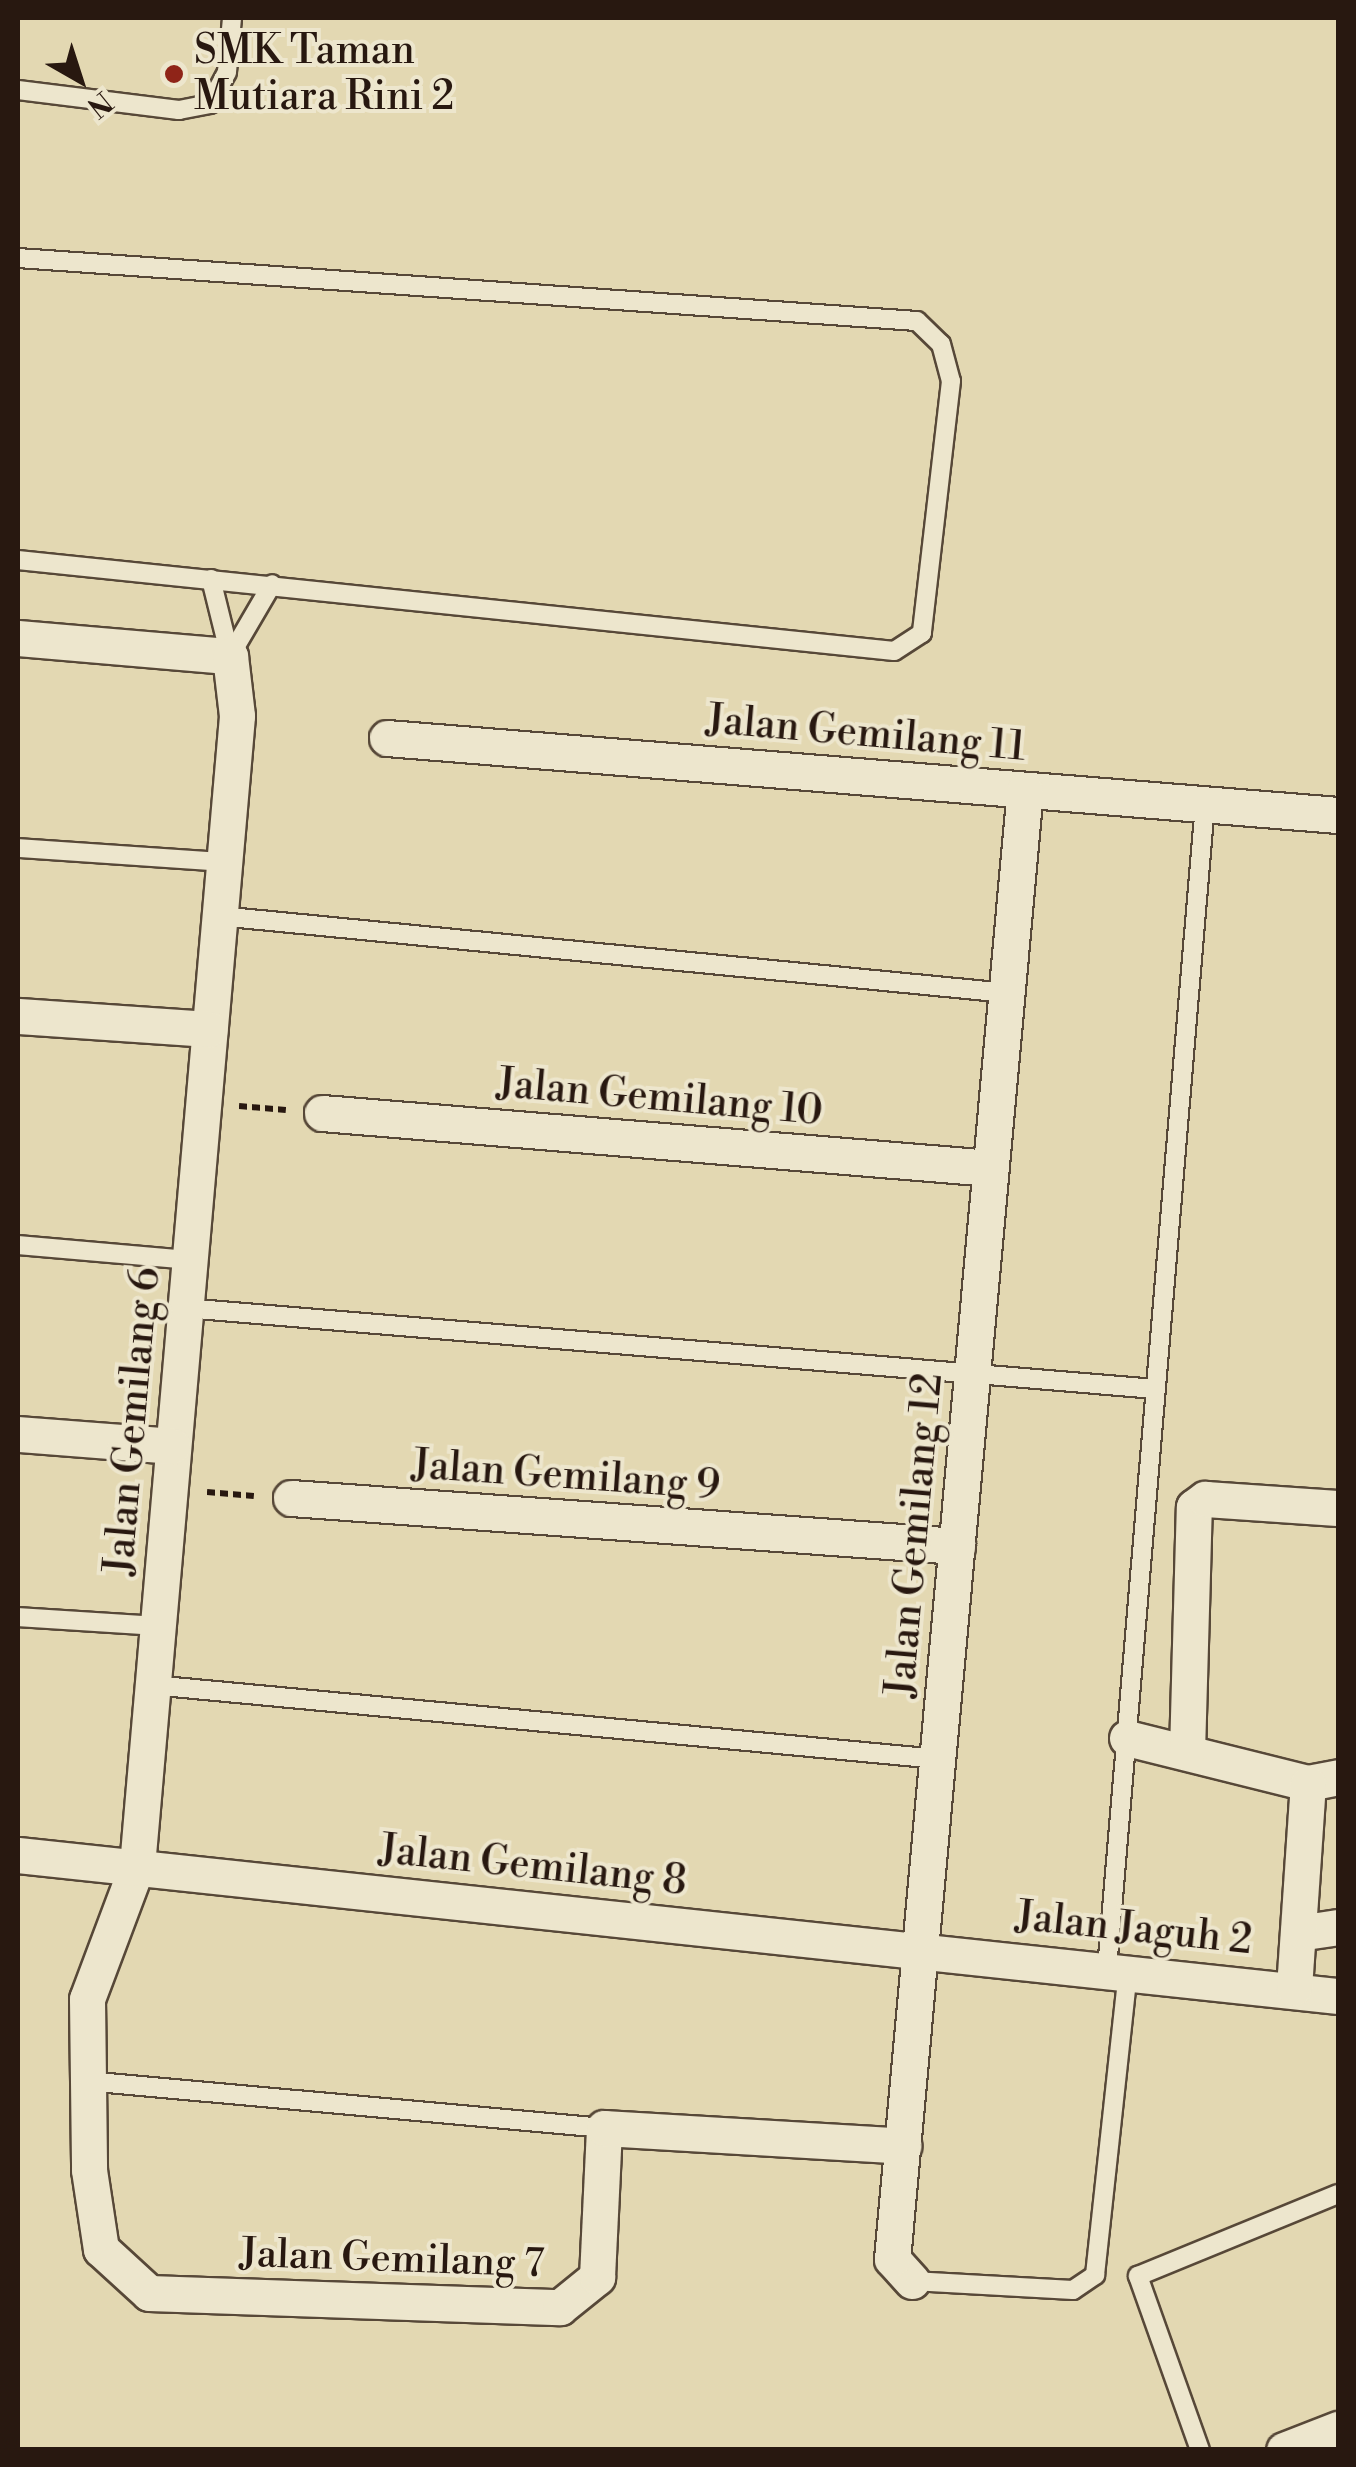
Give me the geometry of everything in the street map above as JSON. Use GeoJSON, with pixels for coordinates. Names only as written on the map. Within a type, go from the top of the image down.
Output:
{"type":"FeatureCollection","features":[{"type":"Feature","properties":{"kind":"street"},"geometry":{"type":"LineString","coordinates":[[18,638],[230,656]]}},
{"type":"Feature","properties":{"kind":"street","name":"Jalan Gemilang 6"},"geometry":{"type":"LineString","coordinates":[[101,2250],[86,2081],[87,1999],[137,1866],[236,716],[230,656]]}},
{"type":"Feature","properties":{"kind":"street","name":"Jalan Gemilang 11"},"geometry":{"type":"LineString","coordinates":[[388,738],[1338,815]]}},
{"type":"Feature","properties":{"kind":"street","name":"Jalan Gemilang 12"},"geometry":{"type":"LineString","coordinates":[[912,2281],[892,2259],[1025,790]]}},
{"type":"Feature","properties":{"kind":"street"},"geometry":{"type":"LineString","coordinates":[[18,1016],[210,1029]]}},
{"type":"Feature","properties":{"kind":"street","name":"Jalan Gemilang 10"},"geometry":{"type":"LineString","coordinates":[[322,1113],[991,1168]]}},
{"type":"Feature","properties":{"kind":"street"},"geometry":{"type":"LineString","coordinates":[[18,1434],[173,1446]]}},
{"type":"Feature","properties":{"kind":"street","name":"Jalan Gemilang 9"},"geometry":{"type":"LineString","coordinates":[[290,1498],[957,1546]]}},
{"type":"Feature","properties":{"kind":"street"},"geometry":{"type":"LineString","coordinates":[[1187,1752],[1194,1507],[1205,1500],[1338,1508]]}},
{"type":"Feature","properties":{"kind":"street"},"geometry":{"type":"LineString","coordinates":[[1126,1738],[1323,1780],[1298,1933],[1294,1988]]}},
{"type":"Feature","properties":{"kind":"street","name":"Jalan Gemilang 8"},"geometry":{"type":"LineString","coordinates":[[18,1856],[920,1950]]}},
{"type":"Feature","properties":{"kind":"street"},"geometry":{"type":"LineString","coordinates":[[1298,1933],[1338,1927]]}},
{"type":"Feature","properties":{"kind":"street","name":"Jalan Jaguh 2"},"geometry":{"type":"LineString","coordinates":[[920,1950],[1294,1988],[1338,1996]]}},
{"type":"Feature","properties":{"kind":"street"},"geometry":{"type":"LineString","coordinates":[[604,2128],[903,2146]]}},
{"type":"Feature","properties":{"kind":"street","name":"Jalan Gemilang 7"},"geometry":{"type":"LineString","coordinates":[[101,2250],[148,2293],[560,2307],[597,2278],[604,2128]]}},
{"type":"Feature","properties":{"kind":"street"},"geometry":{"type":"LineString","coordinates":[[1284,2450],[1338,2429]]}},
{"type":"Feature","properties":{"kind":"lane"},"geometry":{"type":"LineString","coordinates":[[18,90],[179,110],[210,104],[227,72],[232,18]]}},
{"type":"Feature","properties":{"kind":"lane"},"geometry":{"type":"LineString","coordinates":[[18,258],[917,321],[941,344],[951,380],[922,632],[894,651],[18,560]]}},
{"type":"Feature","properties":{"kind":"lane"},"geometry":{"type":"LineString","coordinates":[[212,579],[230,656]]}},
{"type":"Feature","properties":{"kind":"lane"},"geometry":{"type":"LineString","coordinates":[[230,656],[272,584]]}},
{"type":"Feature","properties":{"kind":"lane"},"geometry":{"type":"LineString","coordinates":[[912,2281],[1073,2290],[1095,2275],[1118,1970],[1126,1738],[1205,804]]}},
{"type":"Feature","properties":{"kind":"lane"},"geometry":{"type":"LineString","coordinates":[[18,848],[224,862]]}},
{"type":"Feature","properties":{"kind":"lane"},"geometry":{"type":"LineString","coordinates":[[219,916],[1006,993]]}},
{"type":"Feature","properties":{"kind":"lane"},"geometry":{"type":"LineString","coordinates":[[18,1245],[190,1260]]}},
{"type":"Feature","properties":{"kind":"lane"},"geometry":{"type":"LineString","coordinates":[[185,1308],[972,1377],[1156,1389]]}},
{"type":"Feature","properties":{"kind":"lane"},"geometry":{"type":"LineString","coordinates":[[18,1617],[158,1626]]}},
{"type":"Feature","properties":{"kind":"lane"},"geometry":{"type":"LineString","coordinates":[[152,1686],[938,1760]]}},
{"type":"Feature","properties":{"kind":"lane"},"geometry":{"type":"LineString","coordinates":[[86,2081],[604,2128]]}},
{"type":"Feature","properties":{"kind":"lane"},"geometry":{"type":"LineString","coordinates":[[1200,2450],[1138,2276],[1338,2194]]}},
{"type":"Feature","properties":{"kind":"path"},"geometry":{"type":"LineString","coordinates":[[203,1102],[322,1113]]}},
{"type":"Feature","properties":{"kind":"path"},"geometry":{"type":"LineString","coordinates":[[169,1490],[290,1498]]}},
{"type":"Feature","properties":{"kind":"place","name":"SMK Taman Mutiara Rini 2"},"geometry":{"type":"Point","coordinates":[174,74]}}]}
